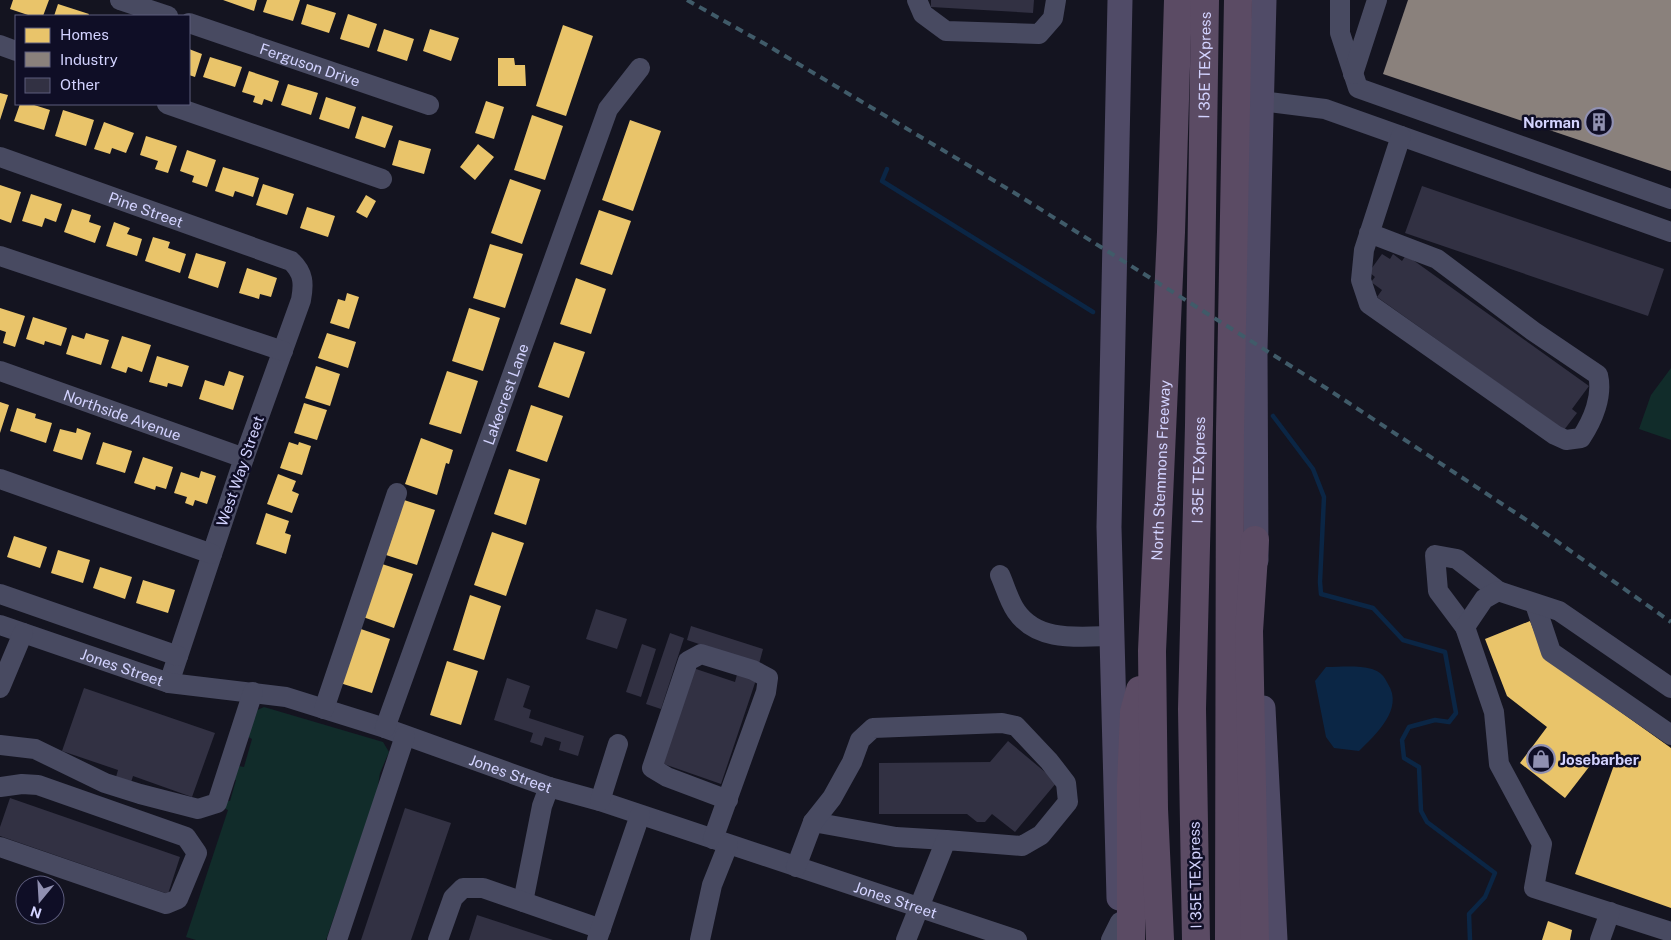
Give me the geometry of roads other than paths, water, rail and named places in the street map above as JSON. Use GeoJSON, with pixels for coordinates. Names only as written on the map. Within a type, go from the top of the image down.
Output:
{"type":"FeatureCollection","features":[{"type":"Feature","properties":{"kind":"highway","name":"North Stemmons Freeway"},"geometry":{"type":"LineString","coordinates":[[1160,940],[1154,809],[1152,651],[1170,242],[1178,0]]}},
{"type":"Feature","properties":{"kind":"highway","name":"I 35E TEXpress"},"geometry":{"type":"LineString","coordinates":[[1196,940],[1192,709],[1199,425],[1204,0]]}},
{"type":"Feature","properties":{"kind":"highway"},"geometry":{"type":"LineString","coordinates":[[1229,940],[1230,432],[1238,0]]}},
{"type":"Feature","properties":{"kind":"highway"},"geometry":{"type":"LineString","coordinates":[[1255,540],[1249,631],[1255,940]]}},
{"type":"Feature","properties":{"kind":"highway"},"geometry":{"type":"LineString","coordinates":[[1121,936],[1133,885],[1130,835],[1134,712],[1152,651]]}},
{"type":"Feature","properties":{"kind":"main road"},"geometry":{"type":"LineString","coordinates":[[1120,0],[1108,527],[1121,936]]}},
{"type":"Feature","properties":{"kind":"main road"},"geometry":{"type":"LineString","coordinates":[[1264,0],[1255,350],[1255,540],[1275,940]]}},
{"type":"Feature","properties":{"kind":"street"},"geometry":{"type":"LineString","coordinates":[[120,0],[165,15]]}},
{"type":"Feature","properties":{"kind":"street"},"geometry":{"type":"LineString","coordinates":[[917,0],[923,14],[946,31],[1039,34],[1052,18],[1056,0]]}},
{"type":"Feature","properties":{"kind":"street"},"geometry":{"type":"LineString","coordinates":[[1340,0],[1340,33],[1358,88],[1671,199]]}},
{"type":"Feature","properties":{"kind":"street"},"geometry":{"type":"LineString","coordinates":[[1353,74],[1377,0]]}},
{"type":"Feature","properties":{"kind":"street","name":"Ferguson Drive"},"geometry":{"type":"LineString","coordinates":[[190,23],[429,105]]}},
{"type":"Feature","properties":{"kind":"street"},"geometry":{"type":"LineString","coordinates":[[0,45],[15,51]]}},
{"type":"Feature","properties":{"kind":"street","name":"Lakecrest Lane"},"geometry":{"type":"LineString","coordinates":[[385,728],[608,109],[640,68]]}},
{"type":"Feature","properties":{"kind":"street"},"geometry":{"type":"LineString","coordinates":[[1261,101],[1325,109],[1671,232]]}},
{"type":"Feature","properties":{"kind":"street"},"geometry":{"type":"LineString","coordinates":[[170,105],[382,179]]}},
{"type":"Feature","properties":{"kind":"street"},"geometry":{"type":"LineString","coordinates":[[1370,233],[1437,259],[1533,331],[1598,375],[1601,386],[1594,414],[1591,423],[1581,438],[1566,440],[1555,435],[1370,304],[1362,280],[1364,250],[1401,136]]}},
{"type":"Feature","properties":{"kind":"street","name":"Pine Street"},"geometry":{"type":"LineString","coordinates":[[0,157],[292,262]]}},
{"type":"Feature","properties":{"kind":"street"},"geometry":{"type":"LineString","coordinates":[[0,256],[283,351]]}},
{"type":"Feature","properties":{"kind":"street","name":"West Way Street"},"geometry":{"type":"LineString","coordinates":[[169,683],[244,458],[301,300],[304,284],[299,269],[292,262]]}},
{"type":"Feature","properties":{"kind":"street","name":"Northside Avenue"},"geometry":{"type":"LineString","coordinates":[[0,371],[244,458]]}},
{"type":"Feature","properties":{"kind":"street"},"geometry":{"type":"LineString","coordinates":[[0,479],[212,554]]}},
{"type":"Feature","properties":{"kind":"street"},"geometry":{"type":"LineString","coordinates":[[324,709],[397,493]]}},
{"type":"Feature","properties":{"kind":"street"},"geometry":{"type":"LineString","coordinates":[[1671,688],[1559,611],[1498,591],[1457,559],[1435,555],[1438,591],[1465,627],[1494,712],[1500,764],[1542,844],[1534,888],[1671,932]]}},
{"type":"Feature","properties":{"kind":"street"},"geometry":{"type":"LineString","coordinates":[[1000,575],[1016,611],[1034,627],[1057,637],[1110,636]]}},
{"type":"Feature","properties":{"kind":"street"},"geometry":{"type":"LineString","coordinates":[[1465,627],[1484,599],[1498,591]]}},
{"type":"Feature","properties":{"kind":"street","name":"Jones Street"},"geometry":{"type":"LineString","coordinates":[[0,594],[178,656]]}},
{"type":"Feature","properties":{"kind":"street"},"geometry":{"type":"LineString","coordinates":[[1535,604],[1551,652],[1671,735]]}},
{"type":"Feature","properties":{"kind":"street","name":"Jones Street"},"geometry":{"type":"LineString","coordinates":[[0,625],[169,683],[286,697],[385,728],[550,786],[918,908],[994,937],[1017,940]]}},
{"type":"Feature","properties":{"kind":"street"},"geometry":{"type":"LineString","coordinates":[[0,688],[23,633]]}},
{"type":"Feature","properties":{"kind":"street"},"geometry":{"type":"LineString","coordinates":[[700,940],[728,800],[766,692],[768,678],[753,670],[701,654],[688,661],[652,768],[667,777],[728,800]]}},
{"type":"Feature","properties":{"kind":"street"},"geometry":{"type":"LineString","coordinates":[[0,745],[35,749],[105,783],[198,809],[217,803],[253,692]]}},
{"type":"Feature","properties":{"kind":"street"},"geometry":{"type":"LineString","coordinates":[[796,867],[813,822],[832,798],[852,762],[860,740],[874,728],[1002,723],[1016,726],[1066,782],[1068,802],[1041,836],[1022,846],[896,837],[813,822]]}},
{"type":"Feature","properties":{"kind":"street"},"geometry":{"type":"LineString","coordinates":[[337,940],[405,736]]}},
{"type":"Feature","properties":{"kind":"street"},"geometry":{"type":"LineString","coordinates":[[600,801],[618,744]]}},
{"type":"Feature","properties":{"kind":"street"},"geometry":{"type":"LineString","coordinates":[[0,787],[22,784],[38,785],[186,837],[196,853],[178,899],[166,904],[0,847]]}},
{"type":"Feature","properties":{"kind":"street"},"geometry":{"type":"LineString","coordinates":[[522,902],[542,806],[550,786]]}},
{"type":"Feature","properties":{"kind":"street"},"geometry":{"type":"LineString","coordinates":[[438,940],[453,898],[463,888],[482,888],[522,902],[599,935],[640,815]]}},
{"type":"Feature","properties":{"kind":"street"},"geometry":{"type":"LineString","coordinates":[[906,940],[946,840]]}},
{"type":"Feature","properties":{"kind":"street"},"geometry":{"type":"LineString","coordinates":[[1600,940],[1610,912]]}},
{"type":"Feature","properties":{"kind":"water"},"geometry":{"type":"Polygon","coordinates":[[[1326,667],[1355,667],[1375,670],[1384,677],[1392,693],[1393,703],[1386,721],[1359,751],[1334,748],[1326,737],[1315,681],[1326,667]]]}},
{"type":"Feature","properties":{"kind":"waterway"},"geometry":{"type":"LineString","coordinates":[[887,169],[882,181],[1093,312]]}},
{"type":"Feature","properties":{"kind":"waterway"},"geometry":{"type":"LineString","coordinates":[[1273,416],[1313,469],[1324,497],[1321,594],[1373,608],[1403,640],[1445,652],[1456,713],[1449,722],[1435,720],[1409,727],[1402,740],[1404,758],[1419,767],[1421,811],[1427,822],[1495,873],[1485,897],[1469,914],[1470,940]]}},
{"type":"Feature","properties":{"kind":"railway"},"geometry":{"type":"LineString","coordinates":[[687,0],[765,44],[1013,192],[1326,388],[1531,523],[1671,622]]}},
{"type":"Feature","properties":{"kind":"place","name":"Norman"},"geometry":{"type":"Point","coordinates":[1599,122]}},
{"type":"Feature","properties":{"kind":"place","name":"Josebarber"},"geometry":{"type":"Point","coordinates":[1541,759]}}]}
